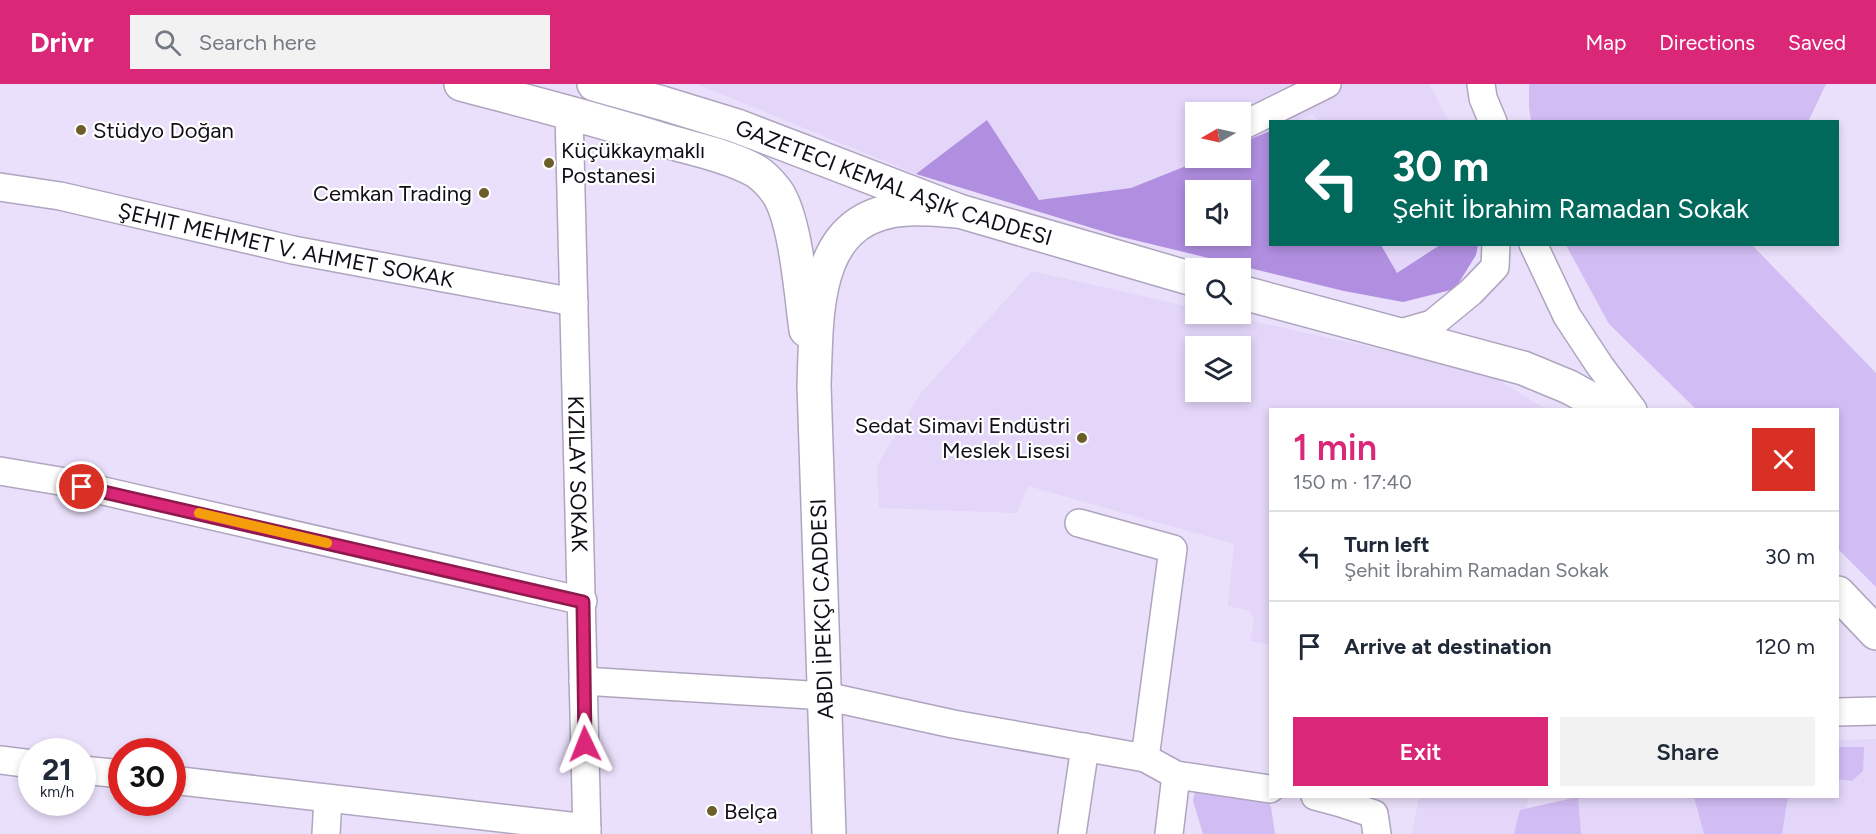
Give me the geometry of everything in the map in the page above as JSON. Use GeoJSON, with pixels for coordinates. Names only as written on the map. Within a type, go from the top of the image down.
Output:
{"type":"FeatureCollection","features":[{"type":"Feature","properties":{"kind":"main road","name":"ABDI İPEKÇI CADDESI"},"geometry":{"type":"LineString","coordinates":[[461,84],[569,112],[724,158],[755,171],[767,180],[778,193],[792,233],[814,385]]}},
{"type":"Feature","properties":{"kind":"main road"},"geometry":{"type":"LineString","coordinates":[[594,84],[737,126],[959,211],[1185,277]]}},
{"type":"Feature","properties":{"kind":"main road","name":"ABDI İPEKÇI CADDESI"},"geometry":{"type":"LineString","coordinates":[[830,834],[814,385],[820,300],[829,262],[842,237],[863,220],[908,209],[959,211]]}},
{"type":"Feature","properties":{"kind":"main road"},"geometry":{"type":"LineString","coordinates":[[1251,295],[1523,369],[1569,387],[1607,408]]}},
{"type":"Feature","properties":{"kind":"main road"},"geometry":{"type":"LineString","coordinates":[[1839,594],[1876,633]]}},
{"type":"Feature","properties":{"kind":"street"},"geometry":{"type":"LineString","coordinates":[[1251,122],[1327,84]]}},
{"type":"Feature","properties":{"kind":"street"},"geometry":{"type":"LineString","coordinates":[[186,782],[587,831],[569,112]]}},
{"type":"Feature","properties":{"kind":"street","name":"ŞEHIT MEHMET V. AHMET SOKAK"},"geometry":{"type":"LineString","coordinates":[[0,187],[60,196],[293,250],[574,302]]}},
{"type":"Feature","properties":{"kind":"street"},"geometry":{"type":"LineString","coordinates":[[1394,335],[1432,324],[1471,292],[1495,267],[1496,246]]}},
{"type":"Feature","properties":{"kind":"street"},"geometry":{"type":"LineString","coordinates":[[1534,246],[1555,295],[1567,316],[1632,408]]}},
{"type":"Feature","properties":{"kind":"street"},"geometry":{"type":"LineString","coordinates":[[0,471],[60,481],[583,602]]}},
{"type":"Feature","properties":{"kind":"street"},"geometry":{"type":"LineString","coordinates":[[1079,523],[1173,549],[1145,758]]}},
{"type":"Feature","properties":{"kind":"street"},"geometry":{"type":"LineString","coordinates":[[583,681],[825,696],[953,724],[1145,758],[1176,775],[1269,789]]}},
{"type":"Feature","properties":{"kind":"street"},"geometry":{"type":"LineString","coordinates":[[1839,712],[1876,711]]}},
{"type":"Feature","properties":{"kind":"street"},"geometry":{"type":"LineString","coordinates":[[1072,834],[1085,747]]}},
{"type":"Feature","properties":{"kind":"street"},"geometry":{"type":"LineString","coordinates":[[0,760],[18,762]]}},
{"type":"Feature","properties":{"kind":"street"},"geometry":{"type":"LineString","coordinates":[[1169,834],[1176,775]]}},
{"type":"Feature","properties":{"kind":"street"},"geometry":{"type":"LineString","coordinates":[[1324,798],[1341,802],[1375,824]]}},
{"type":"Feature","properties":{"kind":"street"},"geometry":{"type":"LineString","coordinates":[[326,834],[328,799]]}},
{"type":"Feature","properties":{"kind":"shaded area"},"geometry":{"type":"Polygon","coordinates":[[[697,84],[1429,84],[1448,120],[1317,120],[1313,114],[1298,120],[1269,120],[1269,131],[1251,139],[1251,102],[1185,102],[1185,166],[1131,188],[1039,200],[987,120],[916,174],[697,84]]]}},
{"type":"Feature","properties":{"kind":"shaded area"},"geometry":{"type":"Polygon","coordinates":[[[1529,84],[1826,84],[1809,120],[1531,120],[1529,84]]]}},
{"type":"Feature","properties":{"kind":"shaded area"},"geometry":{"type":"Polygon","coordinates":[[[987,120],[1039,200],[1131,188],[1185,166],[1251,168],[1251,139],[1269,131],[1269,246],[1382,246],[1397,273],[1438,246],[1478,246],[1476,255],[1455,289],[1403,302],[1344,291],[1251,268],[1251,258],[1208,258],[1118,236],[916,174],[987,120]]]}},
{"type":"Feature","properties":{"kind":"shaded area"},"geometry":{"type":"Polygon","coordinates":[[[1382,246],[1439,246],[1397,274],[1382,246]]]}},
{"type":"Feature","properties":{"kind":"shaded area"},"geometry":{"type":"Polygon","coordinates":[[[1567,246],[1753,246],[1876,373],[1876,587],[1839,550],[1839,408],[1695,408],[1609,324],[1567,246]]]}},
{"type":"Feature","properties":{"kind":"shaded area","name":"Sedat Simavi Endüstri Meslek Lisesi"},"geometry":{"type":"Polygon","coordinates":[[[1032,271],[1185,306],[1185,324],[1251,324],[1251,321],[1487,373],[1544,408],[1269,408],[1269,645],[1250,641],[1254,621],[1250,611],[1228,606],[1234,544],[1028,486],[1017,513],[879,508],[877,466],[921,393],[1032,271]]]}},
{"type":"Feature","properties":{"kind":"shaded area"},"geometry":{"type":"Polygon","coordinates":[[[1876,739],[1876,834],[1546,834],[1565,798],[1839,798],[1839,740],[1876,739]]]}},
{"type":"Feature","properties":{"kind":"shaded area"},"geometry":{"type":"Polygon","coordinates":[[[1839,747],[1864,747],[1863,771],[1852,781],[1839,779],[1839,747]]]}},
{"type":"Feature","properties":{"kind":"shaded area"},"geometry":{"type":"Polygon","coordinates":[[[1195,791],[1267,801],[1271,807],[1275,834],[1203,834],[1193,801],[1195,791]]]}},
{"type":"Feature","properties":{"kind":"shaded area"},"geometry":{"type":"Polygon","coordinates":[[[1419,798],[1529,798],[1521,834],[1412,834],[1419,798]]]}},
{"type":"Feature","properties":{"kind":"shaded area"},"geometry":{"type":"Polygon","coordinates":[[[1578,798],[1581,834],[1514,834],[1520,810],[1578,798]]]}},
{"type":"Feature","properties":{"kind":"shaded area"},"geometry":{"type":"Polygon","coordinates":[[[1694,798],[1788,798],[1782,834],[1704,834],[1694,798]]]}},
{"type":"Feature","properties":{"kind":"slow traffic"},"geometry":{"type":"LineString","coordinates":[[199,513],[327,543]]}},
{"type":"Feature","properties":{"kind":"place","name":"Stüdyo Doğan"},"geometry":{"type":"Point","coordinates":[81,130]}},
{"type":"Feature","properties":{"kind":"place","name":"Küçükkaymaklı Postanesi"},"geometry":{"type":"Point","coordinates":[549,163]}},
{"type":"Feature","properties":{"kind":"place","name":"Cemkan Trading"},"geometry":{"type":"Point","coordinates":[484,193]}},
{"type":"Feature","properties":{"kind":"place","name":"Sedat Simavi Endüstri Meslek Lisesi"},"geometry":{"type":"Point","coordinates":[1082,438]}},
{"type":"Feature","properties":{"kind":"place","name":"Belça"},"geometry":{"type":"Point","coordinates":[712,811]}},
{"type":"Feature","properties":{"kind":"route"},"geometry":{"type":"LineString","coordinates":[[82,487],[583,602],[585,744]]}}]}
